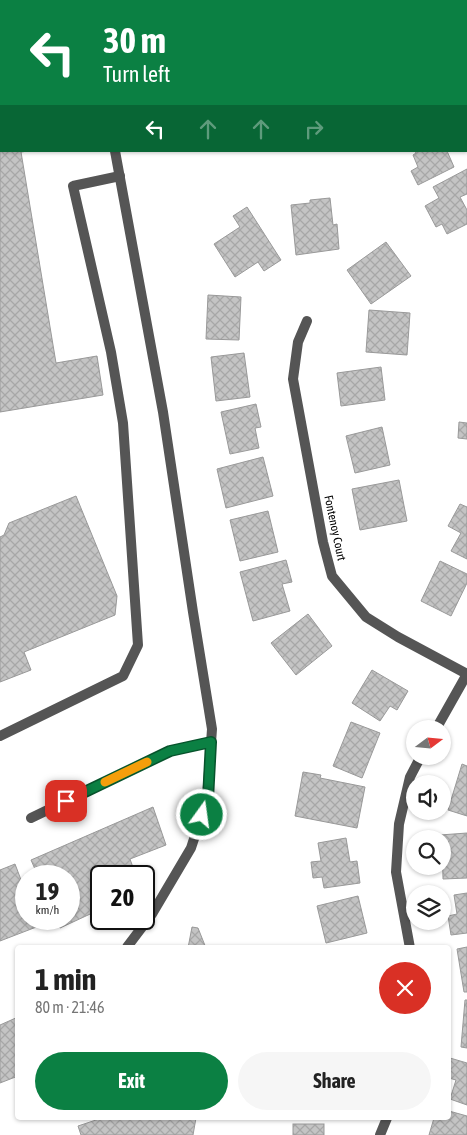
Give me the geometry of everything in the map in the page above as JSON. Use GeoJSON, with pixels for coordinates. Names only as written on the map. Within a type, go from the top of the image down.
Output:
{"type":"FeatureCollection","features":[{"type":"Feature","properties":{"kind":"street"},"geometry":{"type":"LineString","coordinates":[[115,152],[163,412],[192,612],[212,729],[208,799],[191,848],[152,914],[129,945]]}},
{"type":"Feature","properties":{"kind":"street"},"geometry":{"type":"LineString","coordinates":[[0,736],[123,676],[138,645],[123,423],[111,352],[73,186],[120,176]]}},
{"type":"Feature","properties":{"kind":"street","name":"Fontenoy Court"},"geometry":{"type":"LineString","coordinates":[[307,321],[298,342],[293,379],[323,542],[332,576],[366,618],[467,674]]}},
{"type":"Feature","properties":{"kind":"street"},"geometry":{"type":"LineString","coordinates":[[441,720],[467,674]]}},
{"type":"Feature","properties":{"kind":"street"},"geometry":{"type":"LineString","coordinates":[[31,818],[170,751],[211,742]]}},
{"type":"Feature","properties":{"kind":"street"},"geometry":{"type":"LineString","coordinates":[[409,945],[396,872],[399,824],[410,777],[416,765]]}},
{"type":"Feature","properties":{"kind":"street"},"geometry":{"type":"LineString","coordinates":[[380,1135],[386,1120]]}},
{"type":"Feature","properties":{"kind":"building"},"geometry":{"type":"Polygon","coordinates":[[[0,152],[21,152],[56,363],[97,356],[103,395],[0,412],[0,152]]]}},
{"type":"Feature","properties":{"kind":"building"},"geometry":{"type":"Polygon","coordinates":[[[447,152],[454,167],[418,185],[411,171],[418,167],[413,155],[416,153],[447,152]]]}},
{"type":"Feature","properties":{"kind":"building"},"geometry":{"type":"Polygon","coordinates":[[[467,169],[467,194],[460,197],[467,210],[467,224],[447,234],[442,224],[436,227],[425,206],[439,198],[433,187],[467,169]]]}},
{"type":"Feature","properties":{"kind":"building"},"geometry":{"type":"Polygon","coordinates":[[[330,198],[333,225],[337,224],[339,249],[296,255],[291,205],[310,203],[310,200],[330,198]]]}},
{"type":"Feature","properties":{"kind":"building"},"geometry":{"type":"Polygon","coordinates":[[[247,207],[281,260],[264,271],[258,262],[235,277],[214,244],[240,227],[233,216],[247,207]]]}},
{"type":"Feature","properties":{"kind":"building"},"geometry":{"type":"Polygon","coordinates":[[[386,242],[411,276],[371,304],[347,270],[386,242]]]}},
{"type":"Feature","properties":{"kind":"building"},"geometry":{"type":"Polygon","coordinates":[[[208,295],[241,297],[239,340],[206,339],[208,295]]]}},
{"type":"Feature","properties":{"kind":"building"},"geometry":{"type":"Polygon","coordinates":[[[369,310],[410,313],[407,355],[366,352],[369,310]]]}},
{"type":"Feature","properties":{"kind":"building"},"geometry":{"type":"Polygon","coordinates":[[[244,353],[250,397],[216,401],[211,357],[244,353]]]}},
{"type":"Feature","properties":{"kind":"building"},"geometry":{"type":"Polygon","coordinates":[[[381,367],[385,400],[341,406],[337,373],[381,367]]]}},
{"type":"Feature","properties":{"kind":"building"},"geometry":{"type":"Polygon","coordinates":[[[256,404],[261,427],[255,428],[259,448],[230,454],[221,412],[256,404]]]}},
{"type":"Feature","properties":{"kind":"building"},"geometry":{"type":"Polygon","coordinates":[[[459,422],[467,423],[467,439],[458,438],[459,422]]]}},
{"type":"Feature","properties":{"kind":"building"},"geometry":{"type":"Polygon","coordinates":[[[382,427],[390,465],[355,473],[346,436],[382,427]]]}},
{"type":"Feature","properties":{"kind":"building"},"geometry":{"type":"Polygon","coordinates":[[[263,457],[273,496],[226,508],[217,469],[263,457]]]}},
{"type":"Feature","properties":{"kind":"building"},"geometry":{"type":"Polygon","coordinates":[[[399,480],[407,521],[360,530],[352,489],[399,480]]]}},
{"type":"Feature","properties":{"kind":"building"},"geometry":{"type":"Polygon","coordinates":[[[76,496],[117,596],[115,615],[24,652],[31,670],[0,682],[0,537],[4,535],[9,523],[76,496]]]}},
{"type":"Feature","properties":{"kind":"building"},"geometry":{"type":"Polygon","coordinates":[[[460,504],[467,507],[467,559],[451,551],[461,533],[448,526],[460,504]]]}},
{"type":"Feature","properties":{"kind":"building"},"geometry":{"type":"Polygon","coordinates":[[[268,511],[278,552],[240,561],[230,520],[268,511]]]}},
{"type":"Feature","properties":{"kind":"building"},"geometry":{"type":"Polygon","coordinates":[[[286,560],[292,582],[282,584],[290,611],[253,621],[240,572],[286,560]]]}},
{"type":"Feature","properties":{"kind":"building"},"geometry":{"type":"Polygon","coordinates":[[[440,561],[467,574],[467,583],[451,616],[421,601],[440,561]]]}},
{"type":"Feature","properties":{"kind":"building"},"geometry":{"type":"Polygon","coordinates":[[[308,614],[332,646],[296,675],[271,643],[308,614]]]}},
{"type":"Feature","properties":{"kind":"building"},"geometry":{"type":"Polygon","coordinates":[[[372,670],[408,691],[397,710],[390,706],[380,721],[352,703],[372,670]]]}},
{"type":"Feature","properties":{"kind":"building"},"geometry":{"type":"Polygon","coordinates":[[[351,722],[380,733],[362,778],[333,766],[351,722]]]}},
{"type":"Feature","properties":{"kind":"building"},"geometry":{"type":"Polygon","coordinates":[[[462,764],[467,766],[467,816],[451,811],[451,800],[462,764]]]}},
{"type":"Feature","properties":{"kind":"building"},"geometry":{"type":"Polygon","coordinates":[[[303,772],[321,775],[320,778],[365,787],[357,828],[295,816],[303,772]]]}},
{"type":"Feature","properties":{"kind":"building"},"geometry":{"type":"Polygon","coordinates":[[[153,807],[166,845],[130,859],[132,865],[90,865],[90,914],[80,919],[80,865],[33,865],[31,860],[153,807]]]}},
{"type":"Feature","properties":{"kind":"building"},"geometry":{"type":"Polygon","coordinates":[[[467,833],[467,878],[443,879],[443,875],[451,875],[451,834],[467,833]]]}},
{"type":"Feature","properties":{"kind":"building"},"geometry":{"type":"Polygon","coordinates":[[[346,838],[350,862],[357,861],[360,883],[324,888],[322,877],[313,878],[311,862],[321,861],[318,843],[346,838]]]}},
{"type":"Feature","properties":{"kind":"building"},"geometry":{"type":"Polygon","coordinates":[[[15,864],[15,930],[29,930],[0,941],[0,870],[15,864]]]}},
{"type":"Feature","properties":{"kind":"building"},"geometry":{"type":"Polygon","coordinates":[[[467,893],[467,933],[451,935],[451,915],[457,914],[454,895],[467,893]]]}},
{"type":"Feature","properties":{"kind":"building"},"geometry":{"type":"Polygon","coordinates":[[[358,896],[367,933],[326,943],[317,906],[358,896]]]}},
{"type":"Feature","properties":{"kind":"building"},"geometry":{"type":"Polygon","coordinates":[[[192,927],[198,928],[205,945],[189,945],[192,927]]]}},
{"type":"Feature","properties":{"kind":"building"},"geometry":{"type":"Polygon","coordinates":[[[467,947],[467,992],[464,992],[457,949],[467,947]]]}},
{"type":"Feature","properties":{"kind":"building"},"geometry":{"type":"Polygon","coordinates":[[[465,1000],[467,1000],[467,1048],[461,1047],[465,1000]]]}},
{"type":"Feature","properties":{"kind":"building"},"geometry":{"type":"Polygon","coordinates":[[[15,1018],[15,1077],[0,1083],[0,1025],[15,1018]]]}},
{"type":"Feature","properties":{"kind":"building"},"geometry":{"type":"Polygon","coordinates":[[[451,1058],[467,1063],[467,1105],[451,1099],[456,1080],[451,1079],[451,1058]]]}},
{"type":"Feature","properties":{"kind":"building"},"geometry":{"type":"Polygon","coordinates":[[[451,1112],[467,1116],[467,1135],[429,1135],[433,1120],[451,1120],[451,1112]]]}},
{"type":"Feature","properties":{"kind":"building"},"geometry":{"type":"Polygon","coordinates":[[[96,1120],[196,1120],[193,1135],[81,1135],[78,1126],[96,1120]]]}},
{"type":"Feature","properties":{"kind":"building"},"geometry":{"type":"Polygon","coordinates":[[[293,1124],[324,1124],[324,1135],[293,1135],[293,1124]]]}},
{"type":"Feature","properties":{"kind":"slow traffic"},"geometry":{"type":"LineString","coordinates":[[105,782],[147,762]]}},
{"type":"Feature","properties":{"kind":"route"},"geometry":{"type":"LineString","coordinates":[[66,801],[170,751],[211,742],[208,799],[202,815]]}}]}
